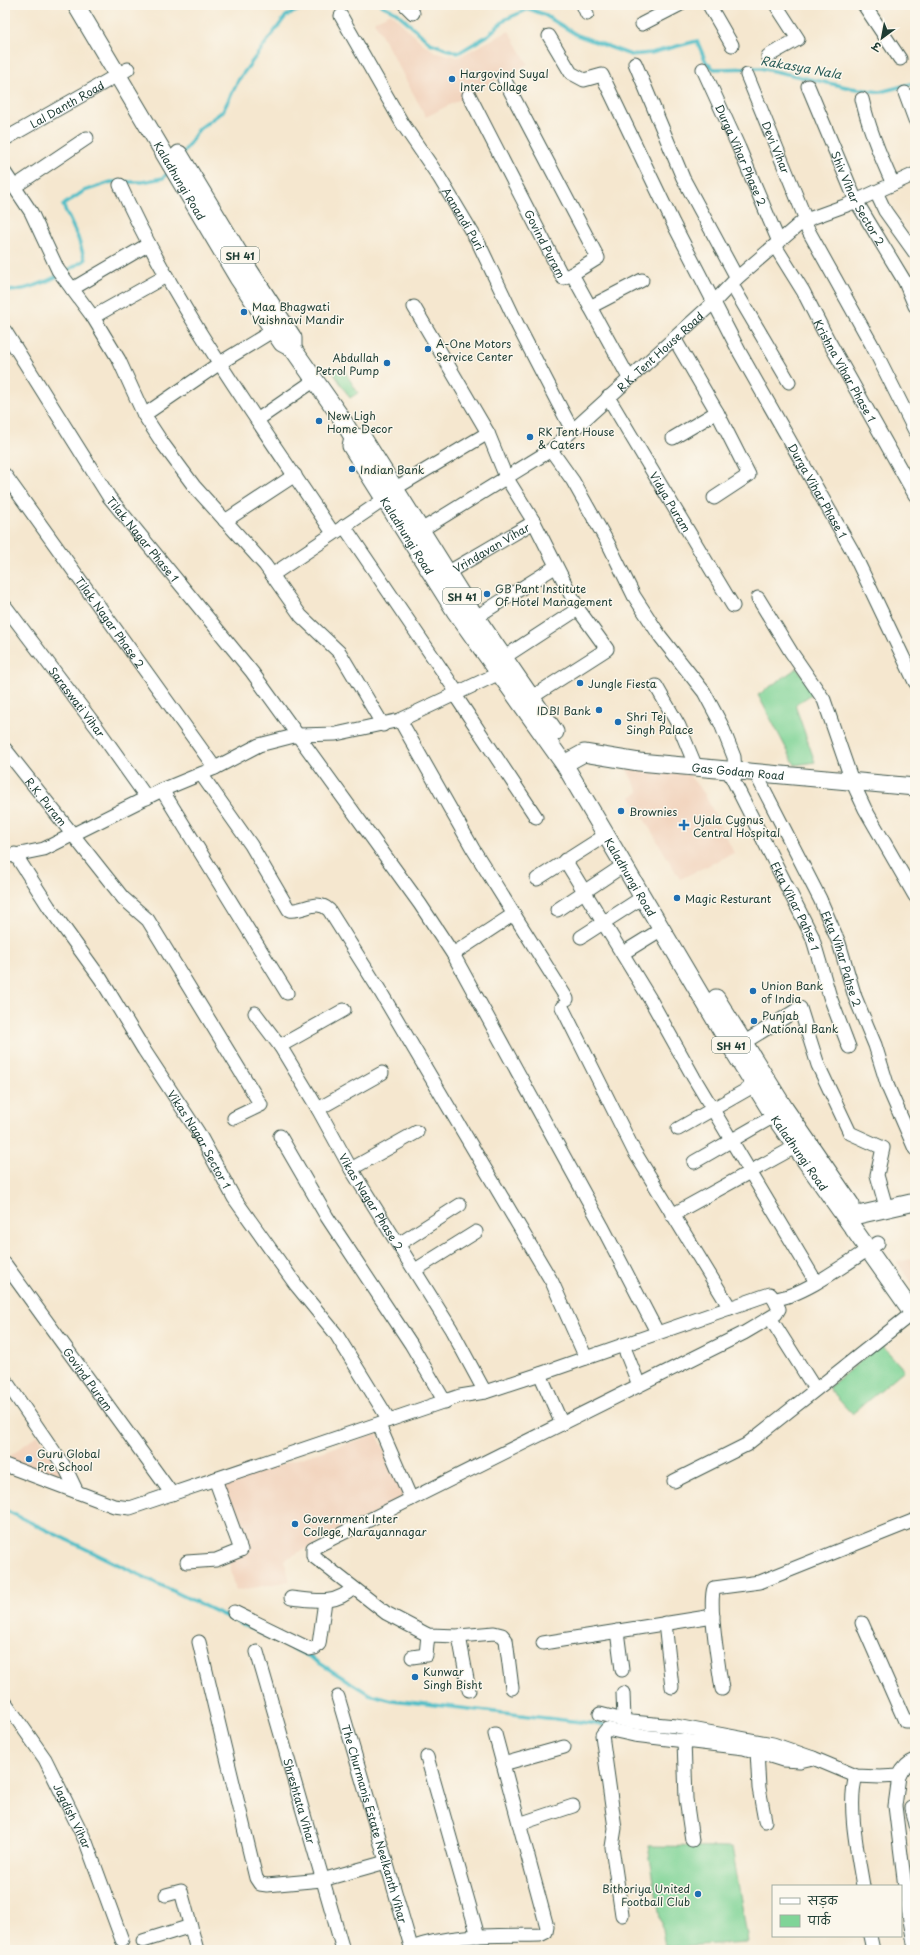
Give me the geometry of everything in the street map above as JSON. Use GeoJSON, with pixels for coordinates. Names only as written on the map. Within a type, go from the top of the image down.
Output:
{"type":"FeatureCollection","features":[{"type":"Feature","properties":{"kind":"main road","name":"Kaladhungi Road"},"geometry":{"type":"LineString","coordinates":[[76,5],[123,72],[169,147],[244,274],[282,343],[293,349],[353,437],[363,438],[390,494],[415,535],[457,614],[532,696],[568,761],[675,941],[755,1085],[774,1116],[795,1147],[853,1217]]}},
{"type":"Feature","properties":{"kind":"main road","name":"Kaladhungi Road"},"geometry":{"type":"LineString","coordinates":[[88,5],[123,72]]}},
{"type":"Feature","properties":{"kind":"main road","name":"Kaladhungi Road"},"geometry":{"type":"LineString","coordinates":[[244,274],[293,338],[293,349]]}},
{"type":"Feature","properties":{"kind":"main road","name":"Kaladhungi Road"},"geometry":{"type":"LineString","coordinates":[[415,535],[447,573],[476,616],[505,666],[568,761]]}},
{"type":"Feature","properties":{"kind":"main road","name":"Gas Godam Road"},"geometry":{"type":"LineString","coordinates":[[568,761],[584,753],[639,762],[756,774],[915,787]]}},
{"type":"Feature","properties":{"kind":"main road","name":"Kaladhungi Road"},"geometry":{"type":"LineString","coordinates":[[611,832],[624,865],[662,929],[675,941],[743,1043],[853,1217],[914,1309]]}},
{"type":"Feature","properties":{"kind":"main road"},"geometry":{"type":"LineString","coordinates":[[853,1217],[886,1207],[915,1202]]}},
{"type":"Feature","properties":{"kind":"street"},"geometry":{"type":"LineString","coordinates":[[642,24],[680,5]]}},
{"type":"Feature","properties":{"kind":"street"},"geometry":{"type":"LineString","coordinates":[[709,5],[732,45]]}},
{"type":"Feature","properties":{"kind":"street"},"geometry":{"type":"LineString","coordinates":[[768,56],[798,39],[776,5]]}},
{"type":"Feature","properties":{"kind":"street"},"geometry":{"type":"LineString","coordinates":[[864,5],[900,59]]}},
{"type":"Feature","properties":{"kind":"street","name":"Aanandi Puri"},"geometry":{"type":"LineString","coordinates":[[341,16],[402,123],[439,177],[479,244],[518,326],[572,430]]}},
{"type":"Feature","properties":{"kind":"street","name":"Durga Vihar Phase 1"},"geometry":{"type":"LineString","coordinates":[[548,36],[571,73],[584,80],[602,75],[673,224],[740,353],[853,552],[915,682]]}},
{"type":"Feature","properties":{"kind":"street"},"geometry":{"type":"LineString","coordinates":[[635,63],[684,178],[735,281],[789,382]]}},
{"type":"Feature","properties":{"kind":"street","name":"Durga Vihar Phase 2"},"geometry":{"type":"LineString","coordinates":[[703,69],[739,148],[777,244]]}},
{"type":"Feature","properties":{"kind":"street","name":"Lal Danth Road"},"geometry":{"type":"LineString","coordinates":[[5,139],[123,72]]}},
{"type":"Feature","properties":{"kind":"street","name":"Devi Vihar"},"geometry":{"type":"LineString","coordinates":[[747,75],[804,221],[872,345],[915,431]]}},
{"type":"Feature","properties":{"kind":"street"},"geometry":{"type":"LineString","coordinates":[[504,79],[598,258],[572,274]]}},
{"type":"Feature","properties":{"kind":"street","name":"Shiv Vihar Sector 2"},"geometry":{"type":"LineString","coordinates":[[808,86],[856,202],[905,282],[915,306]]}},
{"type":"Feature","properties":{"kind":"street"},"geometry":{"type":"LineString","coordinates":[[905,94],[915,120]]}},
{"type":"Feature","properties":{"kind":"street","name":"Govind Puram"},"geometry":{"type":"LineString","coordinates":[[469,95],[563,278],[572,274],[629,378]]}},
{"type":"Feature","properties":{"kind":"street"},"geometry":{"type":"LineString","coordinates":[[862,99],[866,118],[876,147],[893,184]]}},
{"type":"Feature","properties":{"kind":"street"},"geometry":{"type":"LineString","coordinates":[[14,187],[87,138]]}},
{"type":"Feature","properties":{"kind":"street"},"geometry":{"type":"LineString","coordinates":[[5,173],[31,212],[65,279],[93,317],[119,360],[144,415],[194,486],[272,575],[301,616],[340,653],[383,724]]}},
{"type":"Feature","properties":{"kind":"street","name":"R.K. Tent House Road"},"geometry":{"type":"LineString","coordinates":[[415,535],[551,450],[714,302],[735,281],[804,221],[856,202],[915,174]]}},
{"type":"Feature","properties":{"kind":"street"},"geometry":{"type":"LineString","coordinates":[[120,185],[166,276],[257,420],[295,475],[338,529],[456,695],[536,817]]}},
{"type":"Feature","properties":{"kind":"street"},"geometry":{"type":"LineString","coordinates":[[876,192],[885,211],[915,253]]}},
{"type":"Feature","properties":{"kind":"street"},"geometry":{"type":"LineString","coordinates":[[65,279],[149,244]]}},
{"type":"Feature","properties":{"kind":"street","name":"Krishna Vihar Phase 1"},"geometry":{"type":"LineString","coordinates":[[777,244],[827,338],[915,495]]}},
{"type":"Feature","properties":{"kind":"street"},"geometry":{"type":"LineString","coordinates":[[93,317],[166,276]]}},
{"type":"Feature","properties":{"kind":"street"},"geometry":{"type":"LineString","coordinates":[[590,307],[642,280]]}},
{"type":"Feature","properties":{"kind":"street"},"geometry":{"type":"LineString","coordinates":[[414,307],[488,433],[506,477],[534,522],[578,609],[607,649],[532,696]]}},
{"type":"Feature","properties":{"kind":"street"},"geometry":{"type":"LineString","coordinates":[[144,415],[220,363],[274,330]]}},
{"type":"Feature","properties":{"kind":"street","name":"Tilak Nagar Phase 1"},"geometry":{"type":"LineString","coordinates":[[5,331],[109,497],[247,666],[394,867],[453,954],[602,1226],[657,1332]]}},
{"type":"Feature","properties":{"kind":"street"},"geometry":{"type":"LineString","coordinates":[[674,338],[717,412],[748,475],[714,498]]}},
{"type":"Feature","properties":{"kind":"street"},"geometry":{"type":"LineString","coordinates":[[257,420],[315,380]]}},
{"type":"Feature","properties":{"kind":"street","name":"Vidya Puram"},"geometry":{"type":"LineString","coordinates":[[608,397],[733,606]]}},
{"type":"Feature","properties":{"kind":"street"},"geometry":{"type":"LineString","coordinates":[[673,438],[717,412]]}},
{"type":"Feature","properties":{"kind":"street"},"geometry":{"type":"LineString","coordinates":[[272,575],[390,494],[488,433]]}},
{"type":"Feature","properties":{"kind":"street","name":"Ekta Vihar Pahse 1"},"geometry":{"type":"LineString","coordinates":[[551,450],[573,481],[609,545],[634,596],[660,636],[704,692],[721,724],[734,757],[732,771],[812,936],[830,996],[849,1047]]}},
{"type":"Feature","properties":{"kind":"street"},"geometry":{"type":"LineString","coordinates":[[225,521],[295,475]]}},
{"type":"Feature","properties":{"kind":"street","name":"Tilak Nagar Phase 2"},"geometry":{"type":"LineString","coordinates":[[5,476],[215,768]]}},
{"type":"Feature","properties":{"kind":"street","name":"Vrindavan Vihar"},"geometry":{"type":"LineString","coordinates":[[447,573],[534,522]]}},
{"type":"Feature","properties":{"kind":"street"},"geometry":{"type":"LineString","coordinates":[[476,616],[556,567]]}},
{"type":"Feature","properties":{"kind":"street"},"geometry":{"type":"LineString","coordinates":[[758,598],[791,652],[824,700],[852,781],[865,809],[915,896]]}},
{"type":"Feature","properties":{"kind":"street","name":"Saraswati Vihar"},"geometry":{"type":"LineString","coordinates":[[5,606],[98,729],[147,798]]}},
{"type":"Feature","properties":{"kind":"street"},"geometry":{"type":"LineString","coordinates":[[10,856],[44,849],[162,790],[215,768],[259,745],[298,735],[336,734],[400,720],[456,695],[505,666],[578,609]]}},
{"type":"Feature","properties":{"kind":"street"},"geometry":{"type":"LineString","coordinates":[[656,686],[682,732],[696,767]]}},
{"type":"Feature","properties":{"kind":"street"},"geometry":{"type":"LineString","coordinates":[[400,720],[473,849],[514,914],[564,1003],[634,1151],[730,1308]]}},
{"type":"Feature","properties":{"kind":"street","name":"R.K. Puram"},"geometry":{"type":"LineString","coordinates":[[5,749],[130,906],[148,920],[261,1105],[234,1118]]}},
{"type":"Feature","properties":{"kind":"street"},"geometry":{"type":"LineString","coordinates":[[201,774],[251,845],[289,910],[317,904],[324,905],[329,910],[388,1005],[552,1282],[586,1358]]}},
{"type":"Feature","properties":{"kind":"street","name":"Ekta Vihar Pahse 2"},"geometry":{"type":"LineString","coordinates":[[756,774],[830,921],[839,943],[855,997],[875,1045],[888,1087],[915,1149]]}},
{"type":"Feature","properties":{"kind":"street"},"geometry":{"type":"LineString","coordinates":[[162,790],[287,993]]}},
{"type":"Feature","properties":{"kind":"street"},"geometry":{"type":"LineString","coordinates":[[537,879],[611,832]]}},
{"type":"Feature","properties":{"kind":"street","name":"Vikas Nagar Sector 1"},"geometry":{"type":"LineString","coordinates":[[10,856],[101,979],[144,1050],[198,1132],[234,1198],[296,1285],[336,1334],[384,1422],[411,1499]]}},
{"type":"Feature","properties":{"kind":"street"},"geometry":{"type":"LineString","coordinates":[[565,860],[623,953],[713,1109],[816,1282]]}},
{"type":"Feature","properties":{"kind":"street"},"geometry":{"type":"LineString","coordinates":[[557,910],[624,865]]}},
{"type":"Feature","properties":{"kind":"street"},"geometry":{"type":"LineString","coordinates":[[580,936],[643,897]]}},
{"type":"Feature","properties":{"kind":"street"},"geometry":{"type":"LineString","coordinates":[[453,954],[514,914]]}},
{"type":"Feature","properties":{"kind":"street"},"geometry":{"type":"LineString","coordinates":[[623,953],[662,929]]}},
{"type":"Feature","properties":{"kind":"street"},"geometry":{"type":"LineString","coordinates":[[743,1043],[800,1008],[818,1065],[850,1132],[883,1148],[877,1175],[886,1207]]}},
{"type":"Feature","properties":{"kind":"street"},"geometry":{"type":"LineString","coordinates":[[280,1046],[344,1010]]}},
{"type":"Feature","properties":{"kind":"street","name":"Vikas Nagar Phase 2"},"geometry":{"type":"LineString","coordinates":[[255,1013],[280,1046],[352,1169],[451,1329],[485,1392]]}},
{"type":"Feature","properties":{"kind":"street"},"geometry":{"type":"LineString","coordinates":[[318,1109],[382,1073]]}},
{"type":"Feature","properties":{"kind":"street"},"geometry":{"type":"LineString","coordinates":[[678,1128],[755,1085]]}},
{"type":"Feature","properties":{"kind":"street"},"geometry":{"type":"LineString","coordinates":[[694,1162],[774,1116]]}},
{"type":"Feature","properties":{"kind":"street"},"geometry":{"type":"LineString","coordinates":[[352,1169],[417,1132]]}},
{"type":"Feature","properties":{"kind":"street"},"geometry":{"type":"LineString","coordinates":[[280,1136],[327,1217],[411,1344],[444,1402]]}},
{"type":"Feature","properties":{"kind":"street"},"geometry":{"type":"LineString","coordinates":[[672,1215],[795,1147]]}},
{"type":"Feature","properties":{"kind":"street"},"geometry":{"type":"LineString","coordinates":[[399,1244],[460,1205]]}},
{"type":"Feature","properties":{"kind":"street"},"geometry":{"type":"LineString","coordinates":[[415,1270],[476,1232]]}},
{"type":"Feature","properties":{"kind":"street"},"geometry":{"type":"LineString","coordinates":[[774,1299],[790,1296],[816,1282],[873,1246]]}},
{"type":"Feature","properties":{"kind":"street","name":"Govind Puram"},"geometry":{"type":"LineString","coordinates":[[5,1264],[172,1494]]}},
{"type":"Feature","properties":{"kind":"street"},"geometry":{"type":"LineString","coordinates":[[5,1465],[114,1506],[130,1508],[460,1396],[485,1392],[540,1374],[657,1332],[770,1294],[778,1309],[776,1314],[708,1352],[313,1548],[313,1556],[386,1613],[428,1635],[459,1636],[494,1633],[502,1635],[506,1640],[512,1688]]}},
{"type":"Feature","properties":{"kind":"street"},"geometry":{"type":"LineString","coordinates":[[674,1481],[746,1445],[914,1309]]}},
{"type":"Feature","properties":{"kind":"street"},"geometry":{"type":"LineString","coordinates":[[774,1324],[815,1389]]}},
{"type":"Feature","properties":{"kind":"street"},"geometry":{"type":"LineString","coordinates":[[623,1345],[639,1385]]}},
{"type":"Feature","properties":{"kind":"street"},"geometry":{"type":"LineString","coordinates":[[540,1374],[562,1424]]}},
{"type":"Feature","properties":{"kind":"street"},"geometry":{"type":"LineString","coordinates":[[5,1380],[61,1463],[77,1492]]}},
{"type":"Feature","properties":{"kind":"street"},"geometry":{"type":"LineString","coordinates":[[187,1562],[216,1560],[241,1550],[215,1479]]}},
{"type":"Feature","properties":{"kind":"street"},"geometry":{"type":"LineString","coordinates":[[722,1689],[713,1616],[712,1593],[714,1588],[760,1582],[915,1520]]}},
{"type":"Feature","properties":{"kind":"street"},"geometry":{"type":"LineString","coordinates":[[291,1598],[325,1601],[341,1599],[353,1588]]}},
{"type":"Feature","properties":{"kind":"street"},"geometry":{"type":"LineString","coordinates":[[234,1612],[310,1649],[316,1648],[319,1644],[325,1601]]}},
{"type":"Feature","properties":{"kind":"street"},"geometry":{"type":"LineString","coordinates":[[543,1643],[713,1616]]}},
{"type":"Feature","properties":{"kind":"street"},"geometry":{"type":"LineString","coordinates":[[862,1623],[905,1721],[915,1721]]}},
{"type":"Feature","properties":{"kind":"street"},"geometry":{"type":"LineString","coordinates":[[665,1624],[672,1687]]}},
{"type":"Feature","properties":{"kind":"street"},"geometry":{"type":"LineString","coordinates":[[617,1631],[622,1670]]}},
{"type":"Feature","properties":{"kind":"street"},"geometry":{"type":"LineString","coordinates":[[412,1657],[426,1655],[428,1635]]}},
{"type":"Feature","properties":{"kind":"street"},"geometry":{"type":"LineString","coordinates":[[459,1636],[469,1690]]}},
{"type":"Feature","properties":{"kind":"street"},"geometry":{"type":"LineString","coordinates":[[199,1642],[256,1878],[260,1884],[267,1885],[322,1880],[386,1862]]}},
{"type":"Feature","properties":{"kind":"street","name":"Shreshtata Vihar"},"geometry":{"type":"LineString","coordinates":[[257,1652],[343,1950]]}},
{"type":"Feature","properties":{"kind":"street"},"geometry":{"type":"LineString","coordinates":[[623,1693],[624,1720]]}},
{"type":"Feature","properties":{"kind":"street","name":"The Churmanis Estate Neelkanth Vihar"},"geometry":{"type":"LineString","coordinates":[[338,1697],[411,1949]]}},
{"type":"Feature","properties":{"kind":"street","name":"Jagdish Vihar"},"geometry":{"type":"LineString","coordinates":[[5,1702],[49,1766],[86,1842],[122,1940]]}},
{"type":"Feature","properties":{"kind":"street"},"geometry":{"type":"LineString","coordinates":[[600,1714],[624,1720],[676,1726],[744,1738],[779,1746],[856,1776],[899,1776]]}},
{"type":"Feature","properties":{"kind":"street"},"geometry":{"type":"LineString","coordinates":[[622,1915],[612,1847],[615,1828],[602,1735],[607,1729],[634,1736],[720,1744],[757,1751],[783,1760],[800,1762],[813,1758]]}},
{"type":"Feature","properties":{"kind":"street"},"geometry":{"type":"LineString","coordinates":[[411,1949],[428,1942],[478,1936],[540,1935],[546,1932],[547,1927],[518,1824],[495,1734]]}},
{"type":"Feature","properties":{"kind":"street"},"geometry":{"type":"LineString","coordinates":[[684,1740],[686,1799],[692,1840]]}},
{"type":"Feature","properties":{"kind":"street"},"geometry":{"type":"LineString","coordinates":[[503,1764],[564,1747]]}},
{"type":"Feature","properties":{"kind":"street"},"geometry":{"type":"LineString","coordinates":[[757,1751],[759,1788],[765,1821]]}},
{"type":"Feature","properties":{"kind":"street"},"geometry":{"type":"LineString","coordinates":[[426,1757],[478,1936]]}},
{"type":"Feature","properties":{"kind":"street"},"geometry":{"type":"LineString","coordinates":[[915,1760],[904,1767],[899,1776],[895,1806],[907,1902],[915,1949]]}},
{"type":"Feature","properties":{"kind":"street"},"geometry":{"type":"LineString","coordinates":[[856,1776],[853,1786],[852,1808],[863,1885]]}},
{"type":"Feature","properties":{"kind":"street"},"geometry":{"type":"LineString","coordinates":[[518,1824],[573,1806]]}},
{"type":"Feature","properties":{"kind":"street"},"geometry":{"type":"LineString","coordinates":[[911,1808],[915,1825]]}},
{"type":"Feature","properties":{"kind":"street"},"geometry":{"type":"LineString","coordinates":[[166,1895],[181,1891],[198,1950]]}},
{"type":"Feature","properties":{"kind":"street"},"geometry":{"type":"LineString","coordinates":[[143,1941],[191,1926]]}},
{"type":"Feature","properties":{"kind":"street"},"geometry":{"type":"LineString","coordinates":[[870,1937],[872,1950]]}},
{"type":"Feature","properties":{"kind":"shaded area","name":"Hargovind Suyal Inter Collage"},"geometry":{"type":"Polygon","coordinates":[[[391,13],[423,44],[436,52],[458,57],[509,31],[528,64],[426,117],[374,21],[391,13]]]}},
{"type":"Feature","properties":{"kind":"shaded area","name":"Ujala Cygnus Central Hospital"},"geometry":{"type":"Polygon","coordinates":[[[625,766],[688,774],[704,793],[734,853],[680,879],[631,797],[639,792],[625,766]]]}},
{"type":"Feature","properties":{"kind":"shaded area"},"geometry":{"type":"Polygon","coordinates":[[[915,1258],[915,1289],[897,1262],[915,1258]]]}},
{"type":"Feature","properties":{"kind":"shaded area","name":"Government Inter College, Narayannagar"},"geometry":{"type":"Polygon","coordinates":[[[377,1434],[406,1497],[284,1560],[290,1581],[236,1591],[228,1557],[244,1550],[222,1483],[377,1434]]]}},
{"type":"Feature","properties":{"kind":"shaded area","name":"Guru Global Pre School"},"geometry":{"type":"Polygon","coordinates":[[[38,1435],[70,1484],[5,1460],[38,1435]]]}},
{"type":"Feature","properties":{"kind":"green space"},"geometry":{"type":"Polygon","coordinates":[[[342,367],[358,393],[350,398],[333,372],[342,367]]]}},
{"type":"Feature","properties":{"kind":"green space"},"geometry":{"type":"Polygon","coordinates":[[[797,668],[815,692],[795,705],[815,762],[795,765],[758,695],[797,668]]]}},
{"type":"Feature","properties":{"kind":"green space"},"geometry":{"type":"Polygon","coordinates":[[[881,1344],[904,1370],[852,1414],[828,1388],[881,1344]]]}},
{"type":"Feature","properties":{"kind":"green space","name":"Bithoriya United Football Club"},"geometry":{"type":"Polygon","coordinates":[[[648,1846],[732,1847],[748,1942],[665,1947],[648,1846]]]}},
{"type":"Feature","properties":{"kind":"waterway","name":"Rakasya Nala"},"geometry":{"type":"LineString","coordinates":[[183,153],[199,129],[223,111],[239,79],[286,16],[309,5]]}},
{"type":"Feature","properties":{"kind":"waterway","name":"Rakasya Nala"},"geometry":{"type":"LineString","coordinates":[[381,5],[396,12],[430,43],[458,53],[487,36],[506,19],[529,9],[543,14],[577,35],[631,55],[651,53],[697,41],[706,62],[714,69],[760,68],[851,88],[880,92],[915,83]]}},
{"type":"Feature","properties":{"kind":"waterway","name":"Rakasya Nala"},"geometry":{"type":"LineString","coordinates":[[5,291],[37,285],[57,276],[85,260],[78,238],[63,205],[84,191],[111,182],[142,182],[163,178],[169,172]]}},
{"type":"Feature","properties":{"kind":"waterway"},"geometry":{"type":"LineString","coordinates":[[5,1510],[308,1656],[369,1694],[392,1700],[606,1725]]}},
{"type":"Feature","properties":{"kind":"place","name":"Hargovind Suyal Inter Collage"},"geometry":{"type":"Point","coordinates":[452,79]}},
{"type":"Feature","properties":{"kind":"place","name":"Maa Bhagwati Vaishnavi Mandir"},"geometry":{"type":"Point","coordinates":[244,312]}},
{"type":"Feature","properties":{"kind":"place","name":"A-One Motors Service Center"},"geometry":{"type":"Point","coordinates":[428,349]}},
{"type":"Feature","properties":{"kind":"place","name":"Abdullah Petrol Pump"},"geometry":{"type":"Point","coordinates":[387,363]}},
{"type":"Feature","properties":{"kind":"place","name":"New Ligh Home Decor"},"geometry":{"type":"Point","coordinates":[319,421]}},
{"type":"Feature","properties":{"kind":"place","name":"RK Tent House & Caters"},"geometry":{"type":"Point","coordinates":[530,437]}},
{"type":"Feature","properties":{"kind":"place","name":"Indian Bank"},"geometry":{"type":"Point","coordinates":[352,469]}},
{"type":"Feature","properties":{"kind":"place","name":"GB Pant Institute Of Hotel Management"},"geometry":{"type":"Point","coordinates":[487,594]}},
{"type":"Feature","properties":{"kind":"place","name":"Jungle Fiesta"},"geometry":{"type":"Point","coordinates":[580,683]}},
{"type":"Feature","properties":{"kind":"place","name":"IDBI Bank"},"geometry":{"type":"Point","coordinates":[599,710]}},
{"type":"Feature","properties":{"kind":"place","name":"Shri Tej Singh Palace"},"geometry":{"type":"Point","coordinates":[618,722]}},
{"type":"Feature","properties":{"kind":"place","name":"Brownies"},"geometry":{"type":"Point","coordinates":[621,811]}},
{"type":"Feature","properties":{"kind":"place","name":"Ujala Cygnus Central Hospital"},"geometry":{"type":"Point","coordinates":[684,825]}},
{"type":"Feature","properties":{"kind":"place","name":"Magic Resturant"},"geometry":{"type":"Point","coordinates":[677,898]}},
{"type":"Feature","properties":{"kind":"place","name":"Union Bank of India"},"geometry":{"type":"Point","coordinates":[753,991]}},
{"type":"Feature","properties":{"kind":"place","name":"Punjab National Bank"},"geometry":{"type":"Point","coordinates":[754,1021]}},
{"type":"Feature","properties":{"kind":"place","name":"Guru Global Pre School"},"geometry":{"type":"Point","coordinates":[29,1459]}},
{"type":"Feature","properties":{"kind":"place","name":"Government Inter College, Narayannagar"},"geometry":{"type":"Point","coordinates":[295,1524]}},
{"type":"Feature","properties":{"kind":"place","name":"Kunwar Singh Bisht"},"geometry":{"type":"Point","coordinates":[415,1677]}},
{"type":"Feature","properties":{"kind":"place","name":"Bithoriya United Football Club"},"geometry":{"type":"Point","coordinates":[698,1894]}}]}
